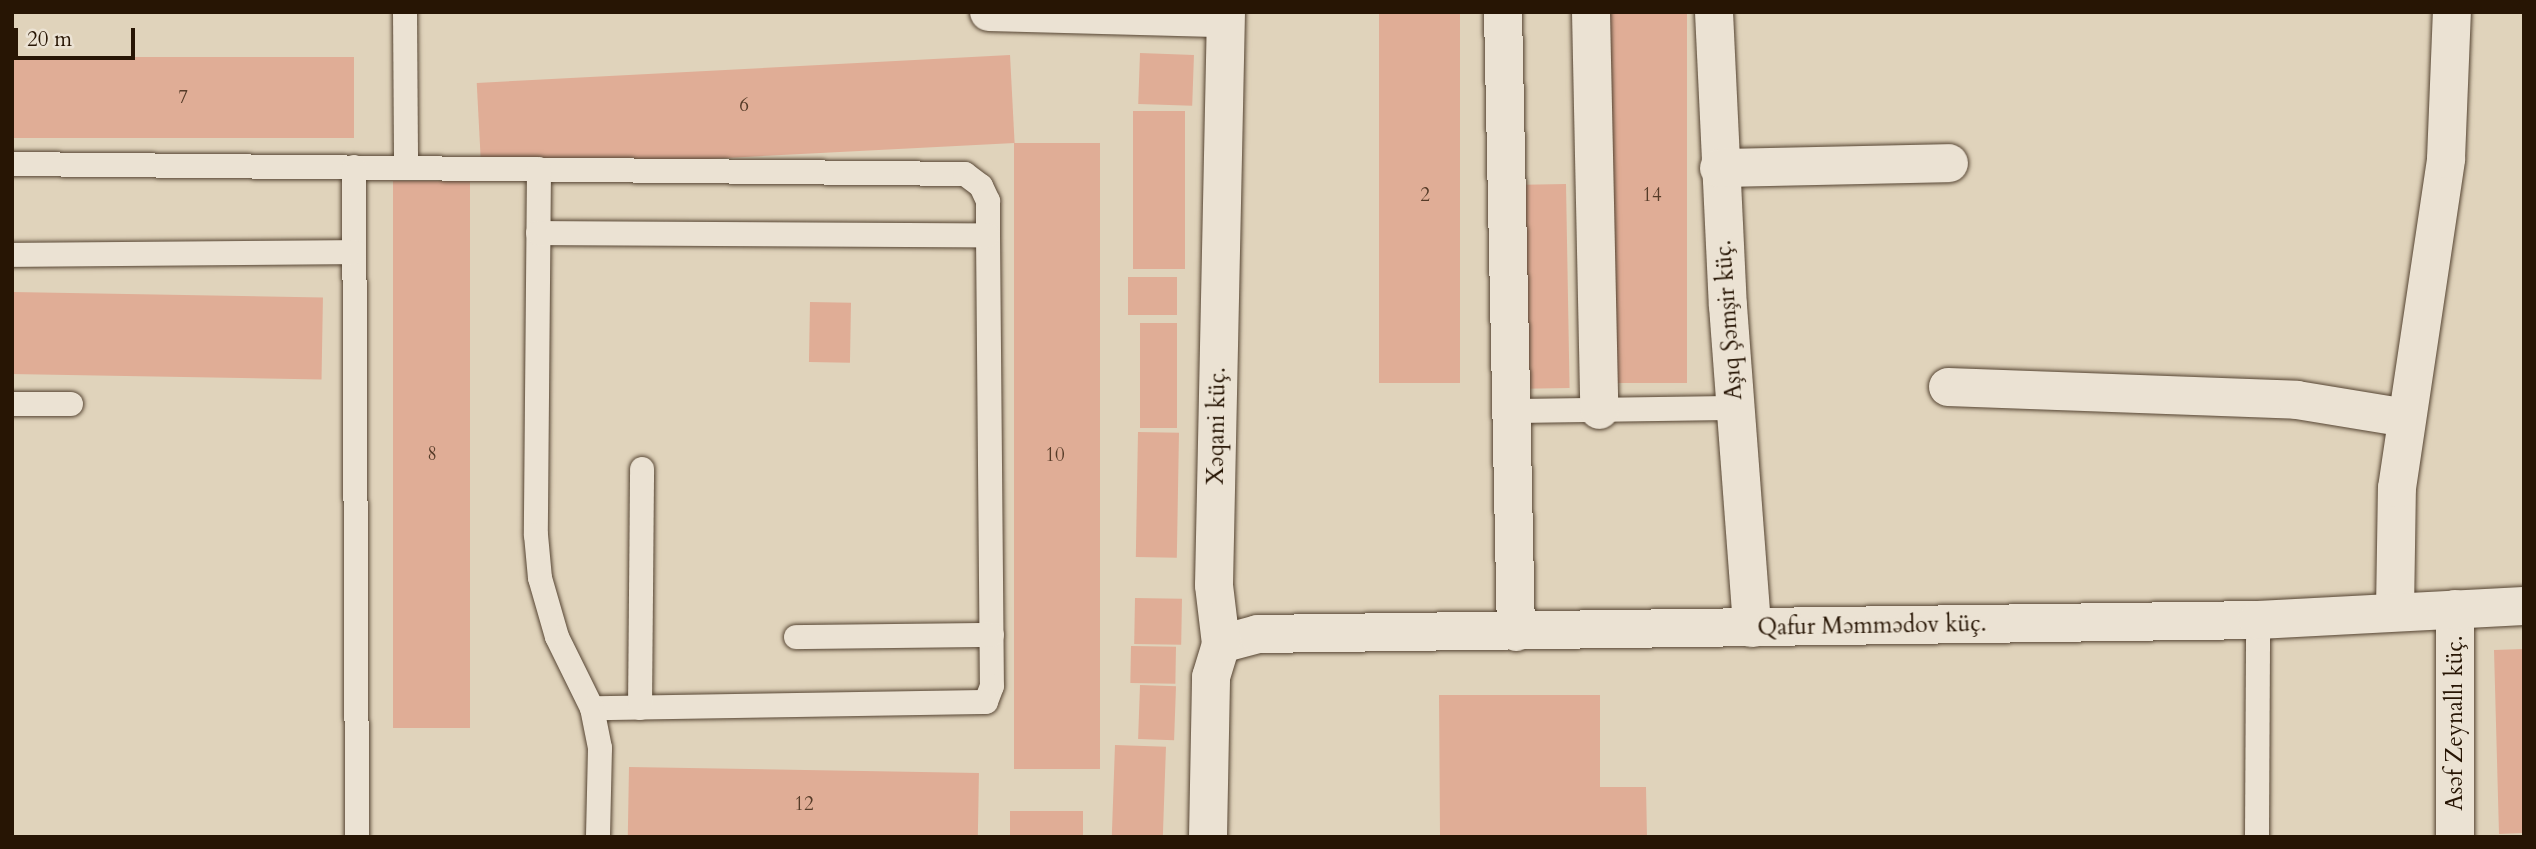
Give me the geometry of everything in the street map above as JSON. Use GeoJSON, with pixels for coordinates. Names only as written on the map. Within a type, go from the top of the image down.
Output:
{"type":"FeatureCollection","features":[{"type":"Feature","properties":{"kind":"street"},"geometry":{"type":"LineString","coordinates":[[989,12],[1226,15]]}},
{"type":"Feature","properties":{"kind":"street"},"geometry":{"type":"LineString","coordinates":[[1503,12],[1516,632]]}},
{"type":"Feature","properties":{"kind":"street"},"geometry":{"type":"LineString","coordinates":[[1591,12],[1598,410]]}},
{"type":"Feature","properties":{"kind":"street","name":"Aşıq Şəmşir küç."},"geometry":{"type":"LineString","coordinates":[[1714,12],[1719,168],[1752,628]]}},
{"type":"Feature","properties":{"kind":"street"},"geometry":{"type":"LineString","coordinates":[[2395,611],[2397,488],[2446,159],[2452,12]]}},
{"type":"Feature","properties":{"kind":"street","name":"Xəqani küç."},"geometry":{"type":"LineString","coordinates":[[1208,837],[1211,677],[1221,644],[1214,585],[1226,15]]}},
{"type":"Feature","properties":{"kind":"street"},"geometry":{"type":"LineString","coordinates":[[1719,168],[1949,163]]}},
{"type":"Feature","properties":{"kind":"street"},"geometry":{"type":"LineString","coordinates":[[1948,387],[2297,400],[2407,418]]}},
{"type":"Feature","properties":{"kind":"street","name":"Qafur Məmmədov küç."},"geometry":{"type":"LineString","coordinates":[[1221,644],[1258,634],[2258,620],[2524,606]]}},
{"type":"Feature","properties":{"kind":"street","name":"Asəf Zeynallı küç."},"geometry":{"type":"LineString","coordinates":[[2455,609],[2455,837]]}},
{"type":"Feature","properties":{"kind":"lane"},"geometry":{"type":"LineString","coordinates":[[405,12],[406,167]]}},
{"type":"Feature","properties":{"kind":"lane"},"geometry":{"type":"LineString","coordinates":[[12,164],[965,174],[981,186],[988,201],[992,686],[986,702],[592,708]]}},
{"type":"Feature","properties":{"kind":"lane"},"geometry":{"type":"LineString","coordinates":[[354,167],[357,837]]}},
{"type":"Feature","properties":{"kind":"lane"},"geometry":{"type":"LineString","coordinates":[[539,169],[540,578],[557,638],[592,708],[600,748],[598,837]]}},
{"type":"Feature","properties":{"kind":"lane"},"geometry":{"type":"LineString","coordinates":[[538,233],[988,235]]}},
{"type":"Feature","properties":{"kind":"lane"},"geometry":{"type":"LineString","coordinates":[[12,255],[354,252]]}},
{"type":"Feature","properties":{"kind":"lane"},"geometry":{"type":"LineString","coordinates":[[12,404],[71,404]]}},
{"type":"Feature","properties":{"kind":"lane"},"geometry":{"type":"LineString","coordinates":[[1511,411],[1735,408]]}},
{"type":"Feature","properties":{"kind":"lane"},"geometry":{"type":"LineString","coordinates":[[640,708],[642,469]]}},
{"type":"Feature","properties":{"kind":"lane"},"geometry":{"type":"LineString","coordinates":[[2257,837],[2258,620]]}},
{"type":"Feature","properties":{"kind":"lane"},"geometry":{"type":"LineString","coordinates":[[796,637],[992,635]]}},
{"type":"Feature","properties":{"kind":"building"},"geometry":{"type":"Polygon","coordinates":[[[1379,12],[1460,12],[1460,383],[1379,383],[1379,12]]]}},
{"type":"Feature","properties":{"kind":"building"},"geometry":{"type":"Polygon","coordinates":[[[1606,12],[1687,12],[1687,383],[1606,383],[1606,12]]]}},
{"type":"Feature","properties":{"kind":"building"},"geometry":{"type":"Polygon","coordinates":[[[1140,53],[1194,55],[1192,106],[1138,104],[1140,53]]]}},
{"type":"Feature","properties":{"kind":"building"},"geometry":{"type":"Polygon","coordinates":[[[1010,55],[1015,143],[481,171],[477,83],[1010,55]]]}},
{"type":"Feature","properties":{"kind":"building"},"geometry":{"type":"Polygon","coordinates":[[[12,57],[354,57],[354,138],[12,138],[12,57]]]}},
{"type":"Feature","properties":{"kind":"building"},"geometry":{"type":"Polygon","coordinates":[[[1133,111],[1185,111],[1185,269],[1133,269],[1133,111]]]}},
{"type":"Feature","properties":{"kind":"building"},"geometry":{"type":"Polygon","coordinates":[[[1014,143],[1100,143],[1100,769],[1014,769],[1014,143]]]}},
{"type":"Feature","properties":{"kind":"building"},"geometry":{"type":"Polygon","coordinates":[[[393,181],[470,181],[470,728],[393,728],[393,181]]]}},
{"type":"Feature","properties":{"kind":"building"},"geometry":{"type":"Polygon","coordinates":[[[1566,184],[1570,388],[1519,389],[1515,185],[1566,184]]]}},
{"type":"Feature","properties":{"kind":"building"},"geometry":{"type":"Polygon","coordinates":[[[1128,277],[1177,277],[1177,315],[1128,315],[1128,277]]]}},
{"type":"Feature","properties":{"kind":"building"},"geometry":{"type":"Polygon","coordinates":[[[12,292],[323,297],[322,379],[12,374],[12,292]]]}},
{"type":"Feature","properties":{"kind":"building"},"geometry":{"type":"Polygon","coordinates":[[[810,302],[851,303],[850,363],[809,362],[810,302]]]}},
{"type":"Feature","properties":{"kind":"building"},"geometry":{"type":"Polygon","coordinates":[[[1140,323],[1177,323],[1177,428],[1140,428],[1140,323]]]}},
{"type":"Feature","properties":{"kind":"building"},"geometry":{"type":"Polygon","coordinates":[[[1138,432],[1179,433],[1177,558],[1136,557],[1138,432]]]}},
{"type":"Feature","properties":{"kind":"building"},"geometry":{"type":"Polygon","coordinates":[[[1135,598],[1182,599],[1181,645],[1134,644],[1135,598]]]}},
{"type":"Feature","properties":{"kind":"building"},"geometry":{"type":"Polygon","coordinates":[[[1131,646],[1176,647],[1175,684],[1130,683],[1131,646]]]}},
{"type":"Feature","properties":{"kind":"building"},"geometry":{"type":"Polygon","coordinates":[[[2524,649],[2524,833],[2499,834],[2494,650],[2524,649]]]}},
{"type":"Feature","properties":{"kind":"building"},"geometry":{"type":"Polygon","coordinates":[[[1140,685],[1176,686],[1174,740],[1138,739],[1140,685]]]}},
{"type":"Feature","properties":{"kind":"building"},"geometry":{"type":"Polygon","coordinates":[[[1439,695],[1600,695],[1600,787],[1646,787],[1647,837],[1440,837],[1439,695]]]}},
{"type":"Feature","properties":{"kind":"building"},"geometry":{"type":"Polygon","coordinates":[[[1115,745],[1166,747],[1163,837],[1112,836],[1115,745]]]}},
{"type":"Feature","properties":{"kind":"building"},"geometry":{"type":"Polygon","coordinates":[[[629,767],[979,773],[978,837],[628,837],[629,767]]]}},
{"type":"Feature","properties":{"kind":"building"},"geometry":{"type":"Polygon","coordinates":[[[1010,811],[1083,811],[1083,837],[1010,837],[1010,811]]]}}]}
